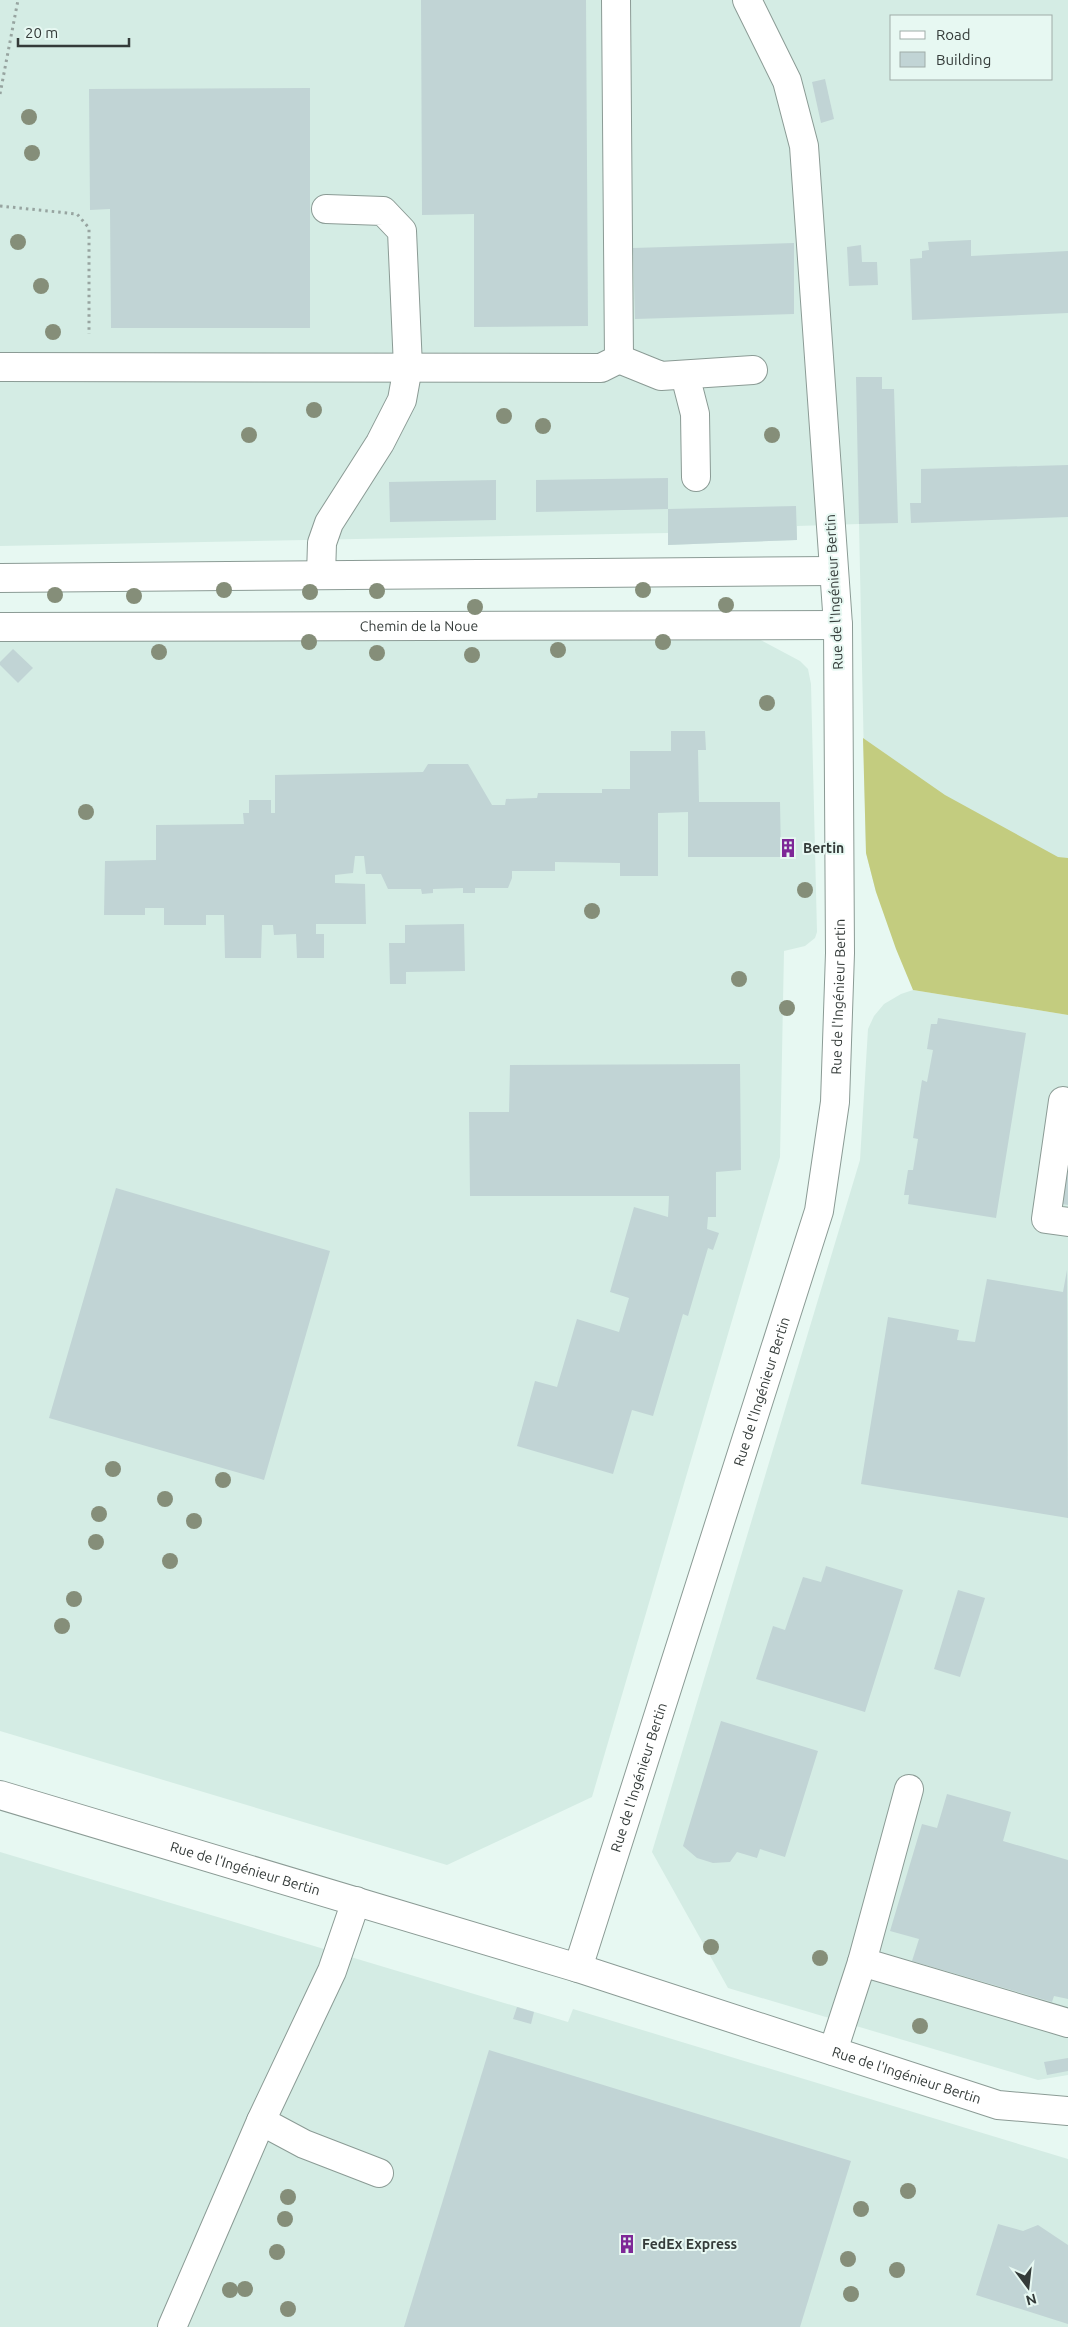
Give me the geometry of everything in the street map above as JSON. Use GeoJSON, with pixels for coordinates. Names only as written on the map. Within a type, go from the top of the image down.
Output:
{"type":"FeatureCollection","features":[{"type":"Feature","properties":{"kind":"street"},"geometry":{"type":"LineString","coordinates":[[616,0],[619,359]]}},
{"type":"Feature","properties":{"kind":"street","name":"Rue de l'Ingénieur Bertin"},"geometry":{"type":"LineString","coordinates":[[578,1968],[820,1211],[835,1102],[840,953],[838,626],[832,571],[804,146],[786,81],[747,0]]}},
{"type":"Feature","properties":{"kind":"street"},"geometry":{"type":"LineString","coordinates":[[321,575],[322,544],[329,523],[380,443],[402,400],[408,367],[402,231],[383,211],[326,209]]}},
{"type":"Feature","properties":{"kind":"street"},"geometry":{"type":"LineString","coordinates":[[0,367],[601,368],[619,359],[661,376],[753,370]]}},
{"type":"Feature","properties":{"kind":"street"},"geometry":{"type":"LineString","coordinates":[[685,375],[695,414],[696,477]]}},
{"type":"Feature","properties":{"kind":"street"},"geometry":{"type":"LineString","coordinates":[[0,578],[832,571]]}},
{"type":"Feature","properties":{"kind":"street","name":"Chemin de la Noue"},"geometry":{"type":"LineString","coordinates":[[0,627],[838,626]]}},
{"type":"Feature","properties":{"kind":"street"},"geometry":{"type":"LineString","coordinates":[[1063,1101],[1046,1219],[1068,1222]]}},
{"type":"Feature","properties":{"kind":"street"},"geometry":{"type":"LineString","coordinates":[[833,2051],[862,1962],[909,1789]]}},
{"type":"Feature","properties":{"kind":"street","name":"Rue de l'Ingénieur Bertin"},"geometry":{"type":"LineString","coordinates":[[0,1795],[578,1968],[998,2105],[1068,2111]]}},
{"type":"Feature","properties":{"kind":"street"},"geometry":{"type":"LineString","coordinates":[[172,2327],[261,2121],[332,1971],[356,1901]]}},
{"type":"Feature","properties":{"kind":"street"},"geometry":{"type":"LineString","coordinates":[[862,1962],[1068,2023]]}},
{"type":"Feature","properties":{"kind":"street"},"geometry":{"type":"LineString","coordinates":[[261,2121],[304,2144],[379,2172]]}},
{"type":"Feature","properties":{"kind":"path"},"geometry":{"type":"LineString","coordinates":[[0,94],[18,0]]}},
{"type":"Feature","properties":{"kind":"path"},"geometry":{"type":"LineString","coordinates":[[0,206],[77,214],[89,228],[90,367]]}},
{"type":"Feature","properties":{"kind":"shaded area"},"geometry":{"type":"Polygon","coordinates":[[[0,0],[1068,0],[1068,977],[876,892],[866,853],[859,524],[797,526],[797,540],[668,545],[668,533],[0,546],[0,0]]]}},
{"type":"Feature","properties":{"kind":"shaded area"},"geometry":{"type":"Polygon","coordinates":[[[753,636],[800,661],[808,669],[811,684],[817,932],[815,938],[805,946],[784,951],[780,1157],[592,1797],[447,1865],[0,1731],[0,641],[753,636]]]}},
{"type":"Feature","properties":{"kind":"shaded area"},"geometry":{"type":"Polygon","coordinates":[[[913,990],[1068,1015],[1068,2075],[1038,2080],[728,1988],[652,1852],[860,1160],[868,1029],[874,1016],[884,1004],[901,994],[913,990]]]}},
{"type":"Feature","properties":{"kind":"shaded area"},"geometry":{"type":"Polygon","coordinates":[[[0,1852],[568,2022],[573,2009],[1068,2159],[1068,2327],[0,2327],[0,1852]]]}},
{"type":"Feature","properties":{"kind":"green space"},"geometry":{"type":"Polygon","coordinates":[[[863,738],[945,795],[1058,857],[1068,858],[1068,1015],[913,990],[876,892],[866,853],[863,738]]]}},
{"type":"Feature","properties":{"kind":"building"},"geometry":{"type":"Polygon","coordinates":[[[421,0],[586,0],[588,326],[474,327],[474,214],[422,215],[421,0]]]}},
{"type":"Feature","properties":{"kind":"building"},"geometry":{"type":"Polygon","coordinates":[[[825,79],[834,119],[821,123],[812,82],[825,79]]]}},
{"type":"Feature","properties":{"kind":"building"},"geometry":{"type":"Polygon","coordinates":[[[310,88],[310,328],[111,328],[110,209],[90,210],[89,89],[310,88]]]}},
{"type":"Feature","properties":{"kind":"building"},"geometry":{"type":"Polygon","coordinates":[[[971,240],[971,256],[1068,251],[1068,313],[912,320],[910,259],[922,258],[922,251],[929,250],[928,242],[971,240]]]}},
{"type":"Feature","properties":{"kind":"building"},"geometry":{"type":"Polygon","coordinates":[[[794,243],[794,314],[635,319],[633,248],[794,243]]]}},
{"type":"Feature","properties":{"kind":"building"},"geometry":{"type":"Polygon","coordinates":[[[861,245],[862,262],[877,262],[878,285],[849,286],[847,247],[861,245]]]}},
{"type":"Feature","properties":{"kind":"building"},"geometry":{"type":"Polygon","coordinates":[[[856,377],[882,377],[882,389],[894,389],[898,523],[859,524],[856,377]]]}},
{"type":"Feature","properties":{"kind":"building"},"geometry":{"type":"Polygon","coordinates":[[[1068,465],[1068,517],[911,523],[910,503],[921,503],[921,469],[1068,465]]]}},
{"type":"Feature","properties":{"kind":"building"},"geometry":{"type":"Polygon","coordinates":[[[668,478],[668,509],[536,512],[536,480],[668,478]]]}},
{"type":"Feature","properties":{"kind":"building"},"geometry":{"type":"Polygon","coordinates":[[[496,480],[496,520],[390,522],[389,482],[496,480]]]}},
{"type":"Feature","properties":{"kind":"building"},"geometry":{"type":"Polygon","coordinates":[[[796,506],[797,540],[668,545],[668,509],[796,506]]]}},
{"type":"Feature","properties":{"kind":"building"},"geometry":{"type":"Polygon","coordinates":[[[13,649],[33,668],[18,683],[0,665],[0,662],[13,649]]]}},
{"type":"Feature","properties":{"kind":"building"},"geometry":{"type":"Polygon","coordinates":[[[671,731],[705,731],[706,750],[698,750],[699,802],[780,802],[781,857],[688,857],[688,812],[658,813],[658,876],[620,876],[620,863],[555,862],[555,871],[512,871],[512,878],[508,888],[475,888],[475,893],[463,893],[463,888],[433,889],[433,893],[422,894],[421,889],[388,889],[381,874],[366,874],[364,856],[355,856],[353,873],[335,875],[335,883],[365,884],[366,924],[316,924],[316,934],[324,934],[324,958],[297,958],[296,934],[274,935],[273,925],[262,925],[261,958],[225,958],[224,915],[206,915],[206,925],[164,925],[164,908],[145,908],[145,915],[104,915],[105,861],[156,860],[156,825],[244,824],[243,813],[249,813],[249,800],[271,800],[271,813],[275,813],[275,775],[423,772],[428,764],[468,764],[492,805],[505,805],[506,799],[537,798],[538,793],[602,793],[602,789],[630,789],[630,751],[671,751],[671,731]]]}},
{"type":"Feature","properties":{"kind":"building","name":"Bertin"},"geometry":{"type":"Polygon","coordinates":[[[783,838],[794,838],[794,858],[783,858],[783,838]]]}},
{"type":"Feature","properties":{"kind":"building"},"geometry":{"type":"Polygon","coordinates":[[[464,924],[465,971],[406,972],[406,984],[390,984],[389,943],[405,943],[405,925],[464,924]]]}},
{"type":"Feature","properties":{"kind":"building"},"geometry":{"type":"Polygon","coordinates":[[[938,1018],[1026,1033],[996,1218],[908,1204],[909,1195],[904,1195],[908,1170],[913,1170],[918,1139],[913,1138],[922,1080],[927,1082],[933,1050],[927,1049],[931,1024],[937,1024],[938,1018]]]}},
{"type":"Feature","properties":{"kind":"building"},"geometry":{"type":"Polygon","coordinates":[[[740,1064],[741,1170],[716,1172],[716,1217],[708,1217],[707,1229],[719,1233],[713,1250],[708,1248],[688,1316],[683,1314],[653,1416],[632,1410],[613,1474],[517,1446],[535,1381],[557,1387],[577,1319],[619,1332],[629,1298],[610,1292],[634,1207],[668,1217],[669,1196],[470,1196],[469,1112],[509,1112],[510,1065],[740,1064]]]}},
{"type":"Feature","properties":{"kind":"building"},"geometry":{"type":"Polygon","coordinates":[[[1068,1169],[1068,1205],[1061,1204],[1068,1169]]]}},
{"type":"Feature","properties":{"kind":"building"},"geometry":{"type":"Polygon","coordinates":[[[116,1188],[330,1251],[264,1480],[49,1418],[116,1188]]]}},
{"type":"Feature","properties":{"kind":"building"},"geometry":{"type":"Polygon","coordinates":[[[1067,1270],[1068,1518],[861,1484],[888,1317],[959,1330],[957,1340],[975,1342],[987,1279],[1063,1292],[1067,1270]]]}},
{"type":"Feature","properties":{"kind":"building"},"geometry":{"type":"Polygon","coordinates":[[[826,1566],[903,1590],[865,1712],[756,1679],[773,1626],[785,1630],[803,1577],[821,1582],[826,1566]]]}},
{"type":"Feature","properties":{"kind":"building"},"geometry":{"type":"Polygon","coordinates":[[[958,1590],[985,1598],[960,1677],[934,1669],[958,1590]]]}},
{"type":"Feature","properties":{"kind":"building"},"geometry":{"type":"Polygon","coordinates":[[[721,1721],[818,1751],[785,1857],[760,1849],[757,1858],[737,1852],[730,1862],[713,1863],[697,1858],[683,1846],[721,1721]]]}},
{"type":"Feature","properties":{"kind":"building"},"geometry":{"type":"Polygon","coordinates":[[[947,1794],[1011,1812],[1003,1841],[1068,1860],[1068,1999],[1054,1996],[1052,2002],[912,1961],[919,1939],[890,1931],[922,1824],[937,1828],[947,1794]]]}},
{"type":"Feature","properties":{"kind":"building"},"geometry":{"type":"Polygon","coordinates":[[[517,2007],[534,2012],[531,2024],[513,2019],[517,2007]]]}},
{"type":"Feature","properties":{"kind":"building","name":"FedEx Express"},"geometry":{"type":"Polygon","coordinates":[[[489,2050],[851,2161],[800,2327],[404,2327],[489,2050]]]}},
{"type":"Feature","properties":{"kind":"building"},"geometry":{"type":"Polygon","coordinates":[[[1068,2058],[1068,2071],[1047,2075],[1044,2062],[1068,2058]]]}},
{"type":"Feature","properties":{"kind":"building"},"geometry":{"type":"Polygon","coordinates":[[[998,2224],[1023,2231],[1038,2225],[1068,2245],[1068,2324],[976,2295],[998,2224]]]}},
{"type":"Feature","properties":{"kind":"place","name":"Bertin"},"geometry":{"type":"Point","coordinates":[788,848]}},
{"type":"Feature","properties":{"kind":"place","name":"FedEx Express"},"geometry":{"type":"Point","coordinates":[627,2244]}}]}
